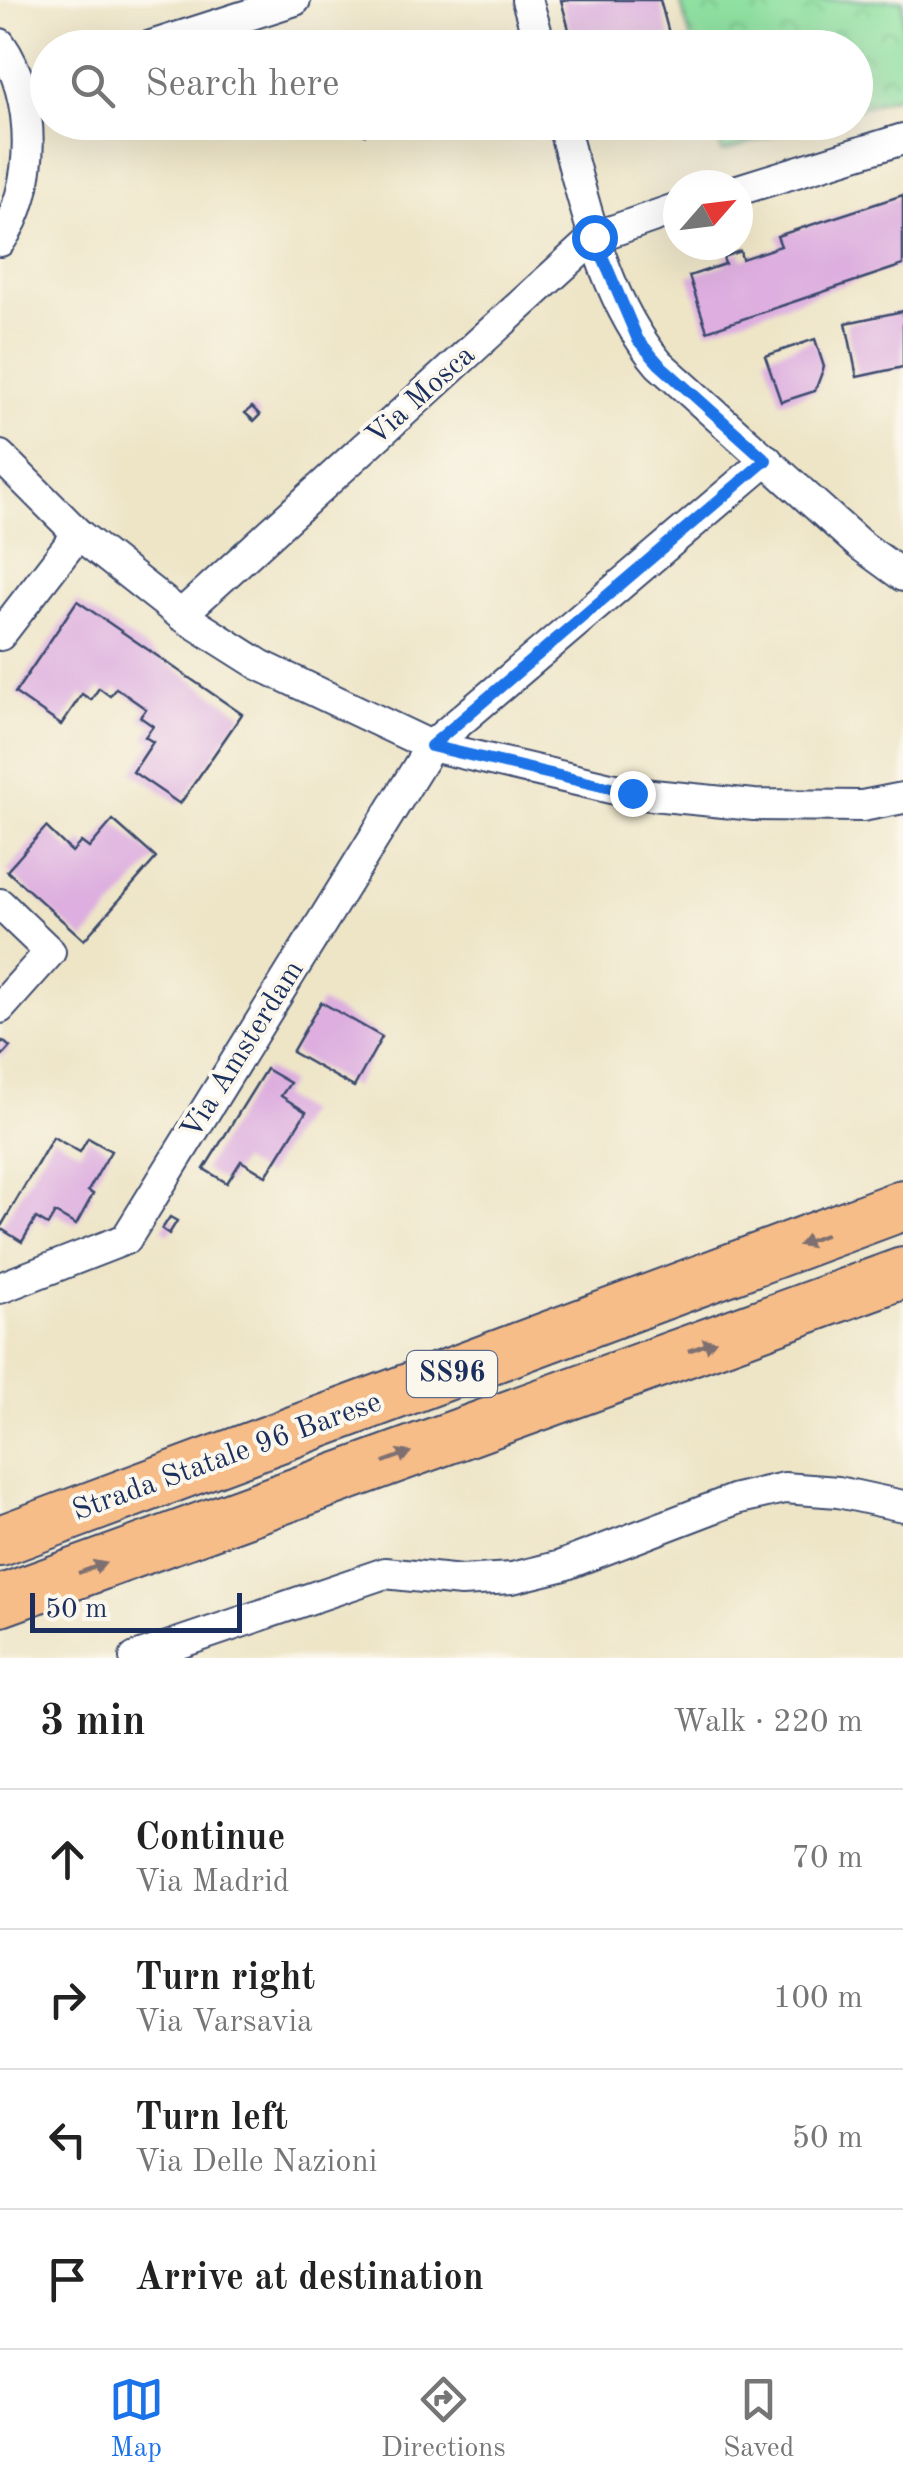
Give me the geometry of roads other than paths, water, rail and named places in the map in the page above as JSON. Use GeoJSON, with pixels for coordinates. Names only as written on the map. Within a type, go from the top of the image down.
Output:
{"type":"FeatureCollection","features":[{"type":"Feature","properties":{"kind":"highway","name":"Strada Statale 96 Barese"},"geometry":{"type":"LineString","coordinates":[[0,1541],[903,1205]]}},
{"type":"Feature","properties":{"kind":"highway","name":"Strada Statale 96 Barese"},"geometry":{"type":"LineString","coordinates":[[0,1602],[903,1273]]}},
{"type":"Feature","properties":{"kind":"street"},"geometry":{"type":"LineString","coordinates":[[201,30],[295,0]]}},
{"type":"Feature","properties":{"kind":"street"},"geometry":{"type":"LineString","coordinates":[[527,0],[536,30]]}},
{"type":"Feature","properties":{"kind":"street"},"geometry":{"type":"LineString","coordinates":[[0,44],[30,79]]}},
{"type":"Feature","properties":{"kind":"street"},"geometry":{"type":"LineString","coordinates":[[0,241],[18,201],[27,158],[30,107]]}},
{"type":"Feature","properties":{"kind":"street"},"geometry":{"type":"LineString","coordinates":[[753,185],[903,139]]}},
{"type":"Feature","properties":{"kind":"street"},"geometry":{"type":"LineString","coordinates":[[567,140],[594,237],[638,340],[659,364],[859,544],[903,576]]}},
{"type":"Feature","properties":{"kind":"street","name":"Via Mosca"},"geometry":{"type":"LineString","coordinates":[[182,616],[594,237],[663,213]]}},
{"type":"Feature","properties":{"kind":"street"},"geometry":{"type":"LineString","coordinates":[[0,456],[78,534],[182,616],[260,666],[431,746],[632,793],[754,804],[862,806],[903,798]]}},
{"type":"Feature","properties":{"kind":"street","name":"Via Amsterdam"},"geometry":{"type":"LineString","coordinates":[[0,1288],[126,1239],[431,746],[766,460]]}},
{"type":"Feature","properties":{"kind":"street"},"geometry":{"type":"LineString","coordinates":[[0,635],[78,534]]}},
{"type":"Feature","properties":{"kind":"street"},"geometry":{"type":"LineString","coordinates":[[0,904],[50,952],[0,1008]]}},
{"type":"Feature","properties":{"kind":"street"},"geometry":{"type":"LineString","coordinates":[[135,1658],[384,1573],[461,1581],[512,1578],[561,1566],[736,1498],[784,1488],[838,1492],[903,1506]]}}]}
